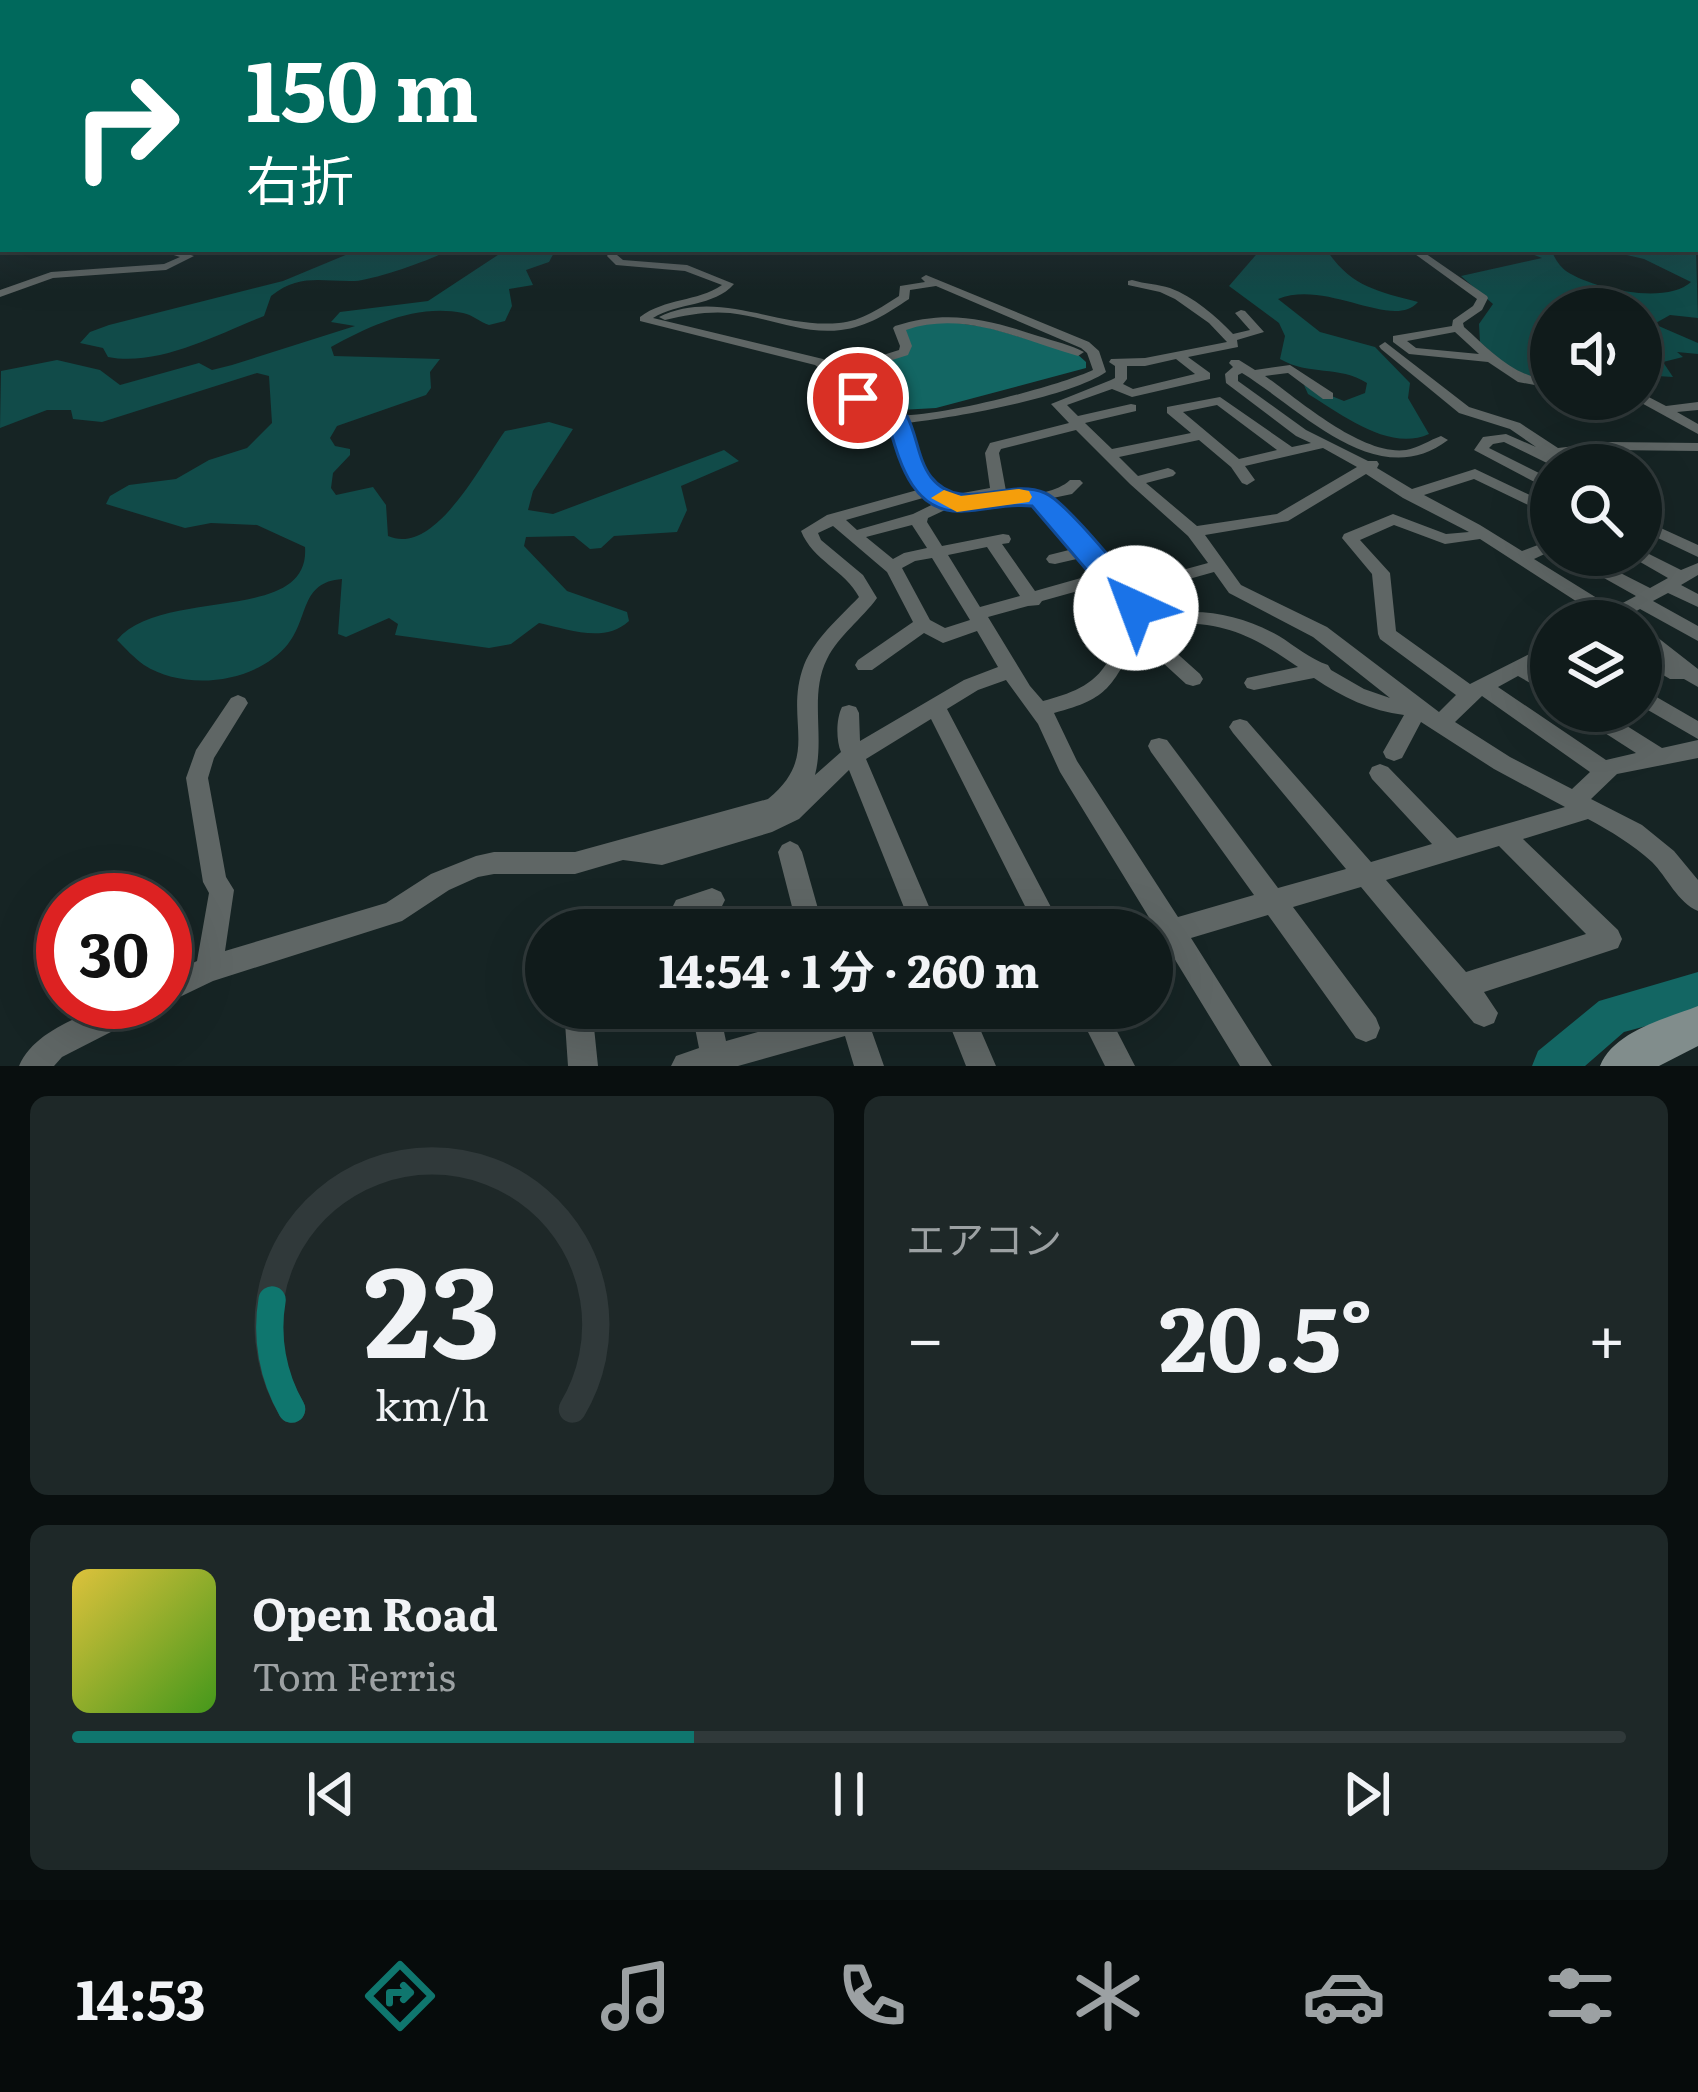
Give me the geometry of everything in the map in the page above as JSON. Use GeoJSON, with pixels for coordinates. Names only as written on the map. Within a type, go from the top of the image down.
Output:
{"type":"FeatureCollection","features":[{"type":"Feature","properties":{"kind":"street"},"geometry":{"type":"LineString","coordinates":[[0,294],[51,274],[166,267],[188,256],[172,252]]}},
{"type":"Feature","properties":{"kind":"street"},"geometry":{"type":"LineString","coordinates":[[616,252],[612,259],[620,263],[687,268],[729,284],[718,295],[679,301],[643,316],[819,362],[840,373],[870,413],[899,421],[1100,372],[1090,348],[932,280],[904,288],[905,297],[868,323]]}},
{"type":"Feature","properties":{"kind":"street"},"geometry":{"type":"LineString","coordinates":[[1417,252],[1483,298],[1457,322],[1458,328],[1492,359],[1530,382]]}},
{"type":"Feature","properties":{"kind":"street"},"geometry":{"type":"LineString","coordinates":[[1132,283],[1147,290],[1165,289],[1257,353]]}},
{"type":"Feature","properties":{"kind":"street"},"geometry":{"type":"LineString","coordinates":[[655,322],[681,312],[738,308],[820,330],[868,323],[898,328],[928,318],[981,324],[1121,363],[1231,348],[1232,338]]}},
{"type":"Feature","properties":{"kind":"street"},"geometry":{"type":"LineString","coordinates":[[1232,338],[1258,332],[1241,313]]}},
{"type":"Feature","properties":{"kind":"street"},"geometry":{"type":"LineString","coordinates":[[840,373],[904,352],[907,346],[898,328]]}},
{"type":"Feature","properties":{"kind":"street"},"geometry":{"type":"LineString","coordinates":[[1388,346],[1404,335],[1458,328]]}},
{"type":"Feature","properties":{"kind":"street"},"geometry":{"type":"LineString","coordinates":[[1189,333],[1312,415],[1387,454],[1408,454],[1441,440]]}},
{"type":"Feature","properties":{"kind":"street"},"geometry":{"type":"LineString","coordinates":[[1388,346],[1492,359]]}},
{"type":"Feature","properties":{"kind":"street"},"geometry":{"type":"LineString","coordinates":[[1388,346],[1464,410],[1515,426],[1555,453],[1610,446],[1698,447]]}},
{"type":"Feature","properties":{"kind":"street"},"geometry":{"type":"LineString","coordinates":[[1111,384],[1132,393],[1205,376],[1179,356]]}},
{"type":"Feature","properties":{"kind":"street"},"geometry":{"type":"LineString","coordinates":[[1121,363],[1121,379],[1057,401],[1135,482],[1194,532],[1214,567],[1235,589],[1351,652],[1418,709],[1651,845],[1698,899]]}},
{"type":"Feature","properties":{"kind":"street"},"geometry":{"type":"LineString","coordinates":[[1328,396],[1290,369],[1231,374],[1232,383],[1295,429],[1482,533],[1582,600]]}},
{"type":"Feature","properties":{"kind":"street"},"geometry":{"type":"LineString","coordinates":[[1247,479],[1236,464],[1200,436],[1165,416],[1172,410],[1220,401],[1289,452]]}},
{"type":"Feature","properties":{"kind":"street"},"geometry":{"type":"LineString","coordinates":[[1662,410],[1698,406]]}},
{"type":"Feature","properties":{"kind":"street"},"geometry":{"type":"LineString","coordinates":[[192,977],[393,913],[440,882],[476,867],[494,862],[574,863],[775,807],[790,797],[809,762],[814,664],[868,598],[858,580],[810,539],[812,527],[833,518],[940,496],[998,490],[986,445],[1131,408]]}},
{"type":"Feature","properties":{"kind":"street"},"geometry":{"type":"LineString","coordinates":[[1662,411],[1698,430]]}},
{"type":"Feature","properties":{"kind":"street"},"geometry":{"type":"LineString","coordinates":[[899,421],[915,475],[940,496],[1034,497],[1067,491],[1076,483]]}},
{"type":"Feature","properties":{"kind":"street"},"geometry":{"type":"LineString","coordinates":[[1111,454],[1200,436]]}},
{"type":"Feature","properties":{"kind":"street"},"geometry":{"type":"LineString","coordinates":[[1530,450],[1501,437],[1488,440],[1481,450],[1530,474]]}},
{"type":"Feature","properties":{"kind":"street"},"geometry":{"type":"LineString","coordinates":[[1236,464],[1325,444]]}},
{"type":"Feature","properties":{"kind":"street"},"geometry":{"type":"LineString","coordinates":[[1194,532],[1282,518],[1387,454]]}},
{"type":"Feature","properties":{"kind":"street"},"geometry":{"type":"LineString","coordinates":[[1135,482],[1168,473]]}},
{"type":"Feature","properties":{"kind":"street"},"geometry":{"type":"LineString","coordinates":[[1408,495],[1475,474],[1530,501]]}},
{"type":"Feature","properties":{"kind":"street"},"geometry":{"type":"LineString","coordinates":[[852,536],[918,518],[940,496]]}},
{"type":"Feature","properties":{"kind":"street"},"geometry":{"type":"LineString","coordinates":[[1034,497],[1122,592],[1142,627],[1193,679]]}},
{"type":"Feature","properties":{"kind":"street"},"geometry":{"type":"LineString","coordinates":[[833,518],[891,567],[923,624],[943,636],[980,618],[1144,560]]}},
{"type":"Feature","properties":{"kind":"street"},"geometry":{"type":"LineString","coordinates":[[918,518],[1040,709],[1149,909]]}},
{"type":"Feature","properties":{"kind":"street"},"geometry":{"type":"LineString","coordinates":[[1482,533],[1461,541],[1442,541],[1393,519],[1350,538],[1381,573],[1387,634],[1604,770]]}},
{"type":"Feature","properties":{"kind":"street"},"geometry":{"type":"LineString","coordinates":[[1662,535],[1698,553]]}},
{"type":"Feature","properties":{"kind":"street"},"geometry":{"type":"LineString","coordinates":[[891,567],[938,551],[997,540],[1033,601]]}},
{"type":"Feature","properties":{"kind":"street"},"geometry":{"type":"LineString","coordinates":[[1055,560],[1085,552]]}},
{"type":"Feature","properties":{"kind":"street"},"geometry":{"type":"LineString","coordinates":[[1520,559],[1530,554]]}},
{"type":"Feature","properties":{"kind":"street"},"geometry":{"type":"LineString","coordinates":[[1122,592],[1214,567]]}},
{"type":"Feature","properties":{"kind":"street"},"geometry":{"type":"LineString","coordinates":[[1667,585],[1698,601]]}},
{"type":"Feature","properties":{"kind":"street"},"geometry":{"type":"LineString","coordinates":[[1667,585],[1698,634]]}},
{"type":"Feature","properties":{"kind":"street"},"geometry":{"type":"LineString","coordinates":[[1040,709],[1070,702],[1099,685],[1122,643],[1142,627],[1190,616],[1220,620],[1270,638],[1381,705],[1418,709]]}},
{"type":"Feature","properties":{"kind":"street"},"geometry":{"type":"LineString","coordinates":[[866,665],[923,624]]}},
{"type":"Feature","properties":{"kind":"street"},"geometry":{"type":"LineString","coordinates":[[1662,653],[1698,683]]}},
{"type":"Feature","properties":{"kind":"street"},"geometry":{"type":"LineString","coordinates":[[1441,722],[1476,691],[1530,661]]}},
{"type":"Feature","properties":{"kind":"street"},"geometry":{"type":"LineString","coordinates":[[1662,664],[1698,683]]}},
{"type":"Feature","properties":{"kind":"street"},"geometry":{"type":"LineString","coordinates":[[1519,667],[1530,674]]}},
{"type":"Feature","properties":{"kind":"street"},"geometry":{"type":"LineString","coordinates":[[624,850],[662,854],[772,823],[854,755],[971,685],[1012,670]]}},
{"type":"Feature","properties":{"kind":"street"},"geometry":{"type":"LineString","coordinates":[[1254,683],[1321,670]]}},
{"type":"Feature","properties":{"kind":"street"},"geometry":{"type":"LineString","coordinates":[[209,969],[222,890],[215,882],[196,778],[204,756],[238,704]]}},
{"type":"Feature","properties":{"kind":"street"},"geometry":{"type":"LineString","coordinates":[[935,707],[1039,909]]}},
{"type":"Feature","properties":{"kind":"street"},"geometry":{"type":"LineString","coordinates":[[1418,709],[1387,762],[1452,849]]}},
{"type":"Feature","properties":{"kind":"street"},"geometry":{"type":"LineString","coordinates":[[849,713],[849,745],[917,909]]}},
{"type":"Feature","properties":{"kind":"street"},"geometry":{"type":"LineString","coordinates":[[1662,715],[1697,746]]}},
{"type":"Feature","properties":{"kind":"street"},"geometry":{"type":"LineString","coordinates":[[1240,727],[1484,1013]]}},
{"type":"Feature","properties":{"kind":"street"},"geometry":{"type":"LineString","coordinates":[[1620,732],[1659,757]]}},
{"type":"Feature","properties":{"kind":"street"},"geometry":{"type":"LineString","coordinates":[[1159,746],[1366,1028]]}},
{"type":"Feature","properties":{"kind":"street"},"geometry":{"type":"LineString","coordinates":[[1173,931],[1504,834],[1582,804],[1604,770],[1697,746]]}},
{"type":"Feature","properties":{"kind":"street"},"geometry":{"type":"LineString","coordinates":[[1463,986],[1609,939],[1504,834]]}},
{"type":"Feature","properties":{"kind":"street"},"geometry":{"type":"LineString","coordinates":[[790,852],[805,909]]}},
{"type":"Feature","properties":{"kind":"street"},"geometry":{"type":"LineString","coordinates":[[685,909],[712,900]]}},
{"type":"Feature","properties":{"kind":"street"},"geometry":{"type":"LineString","coordinates":[[1173,948],[1257,1066]]}},
{"type":"Feature","properties":{"kind":"street"},"geometry":{"type":"LineString","coordinates":[[1621,1066],[1658,1042],[1698,1026]]}},
{"type":"Feature","properties":{"kind":"street"},"geometry":{"type":"LineString","coordinates":[[34,1066],[52,1046],[86,1029]]}},
{"type":"Feature","properties":{"kind":"street"},"geometry":{"type":"LineString","coordinates":[[580,1029],[584,1066]]}},
{"type":"Feature","properties":{"kind":"street"},"geometry":{"type":"LineString","coordinates":[[710,1029],[716,1058]]}},
{"type":"Feature","properties":{"kind":"street"},"geometry":{"type":"LineString","coordinates":[[686,1066],[716,1058],[753,1057],[815,1029]]}},
{"type":"Feature","properties":{"kind":"street"},"geometry":{"type":"LineString","coordinates":[[848,1029],[868,1066]]}},
{"type":"Feature","properties":{"kind":"street"},"geometry":{"type":"LineString","coordinates":[[966,1029],[981,1066]]}},
{"type":"Feature","properties":{"kind":"street"},"geometry":{"type":"LineString","coordinates":[[1101,1029],[1120,1066]]}},
{"type":"Feature","properties":{"kind":"shaded area"},"geometry":{"type":"Polygon","coordinates":[[[353,252],[444,252],[364,280],[292,284],[271,296],[264,316],[167,353],[108,357],[103,348],[80,343],[90,332],[109,325],[283,281],[353,252]]]}},
{"type":"Feature","properties":{"kind":"shaded area"},"geometry":{"type":"Polygon","coordinates":[[[502,252],[554,252],[549,262],[526,270],[533,285],[509,289],[512,306],[505,321],[489,325],[463,313],[428,311],[378,324],[331,347],[334,356],[440,359],[430,372],[431,388],[426,395],[337,426],[330,438],[335,446],[350,449],[350,455],[333,473],[331,488],[336,495],[373,487],[386,505],[388,536],[406,539],[423,533],[455,504],[505,431],[549,422],[573,429],[533,491],[528,510],[553,514],[724,450],[739,461],[681,486],[687,510],[677,532],[614,536],[601,548],[590,549],[574,536],[526,537],[524,546],[567,591],[627,612],[629,621],[597,633],[539,623],[511,644],[489,648],[395,635],[398,624],[389,618],[346,637],[338,634],[342,579],[312,594],[288,644],[258,668],[200,681],[144,665],[117,640],[138,624],[260,596],[284,587],[300,571],[305,547],[257,525],[211,523],[185,528],[106,504],[110,496],[129,485],[176,479],[209,460],[247,448],[272,423],[269,376],[257,373],[102,422],[73,419],[71,410],[47,410],[0,428],[1,371],[57,360],[100,370],[120,385],[199,363],[212,370],[355,326],[331,322],[340,312],[428,301],[502,252]]]}},
{"type":"Feature","properties":{"kind":"shaded area"},"geometry":{"type":"Polygon","coordinates":[[[1258,252],[1328,252],[1355,279],[1418,302],[1392,311],[1317,295],[1278,299],[1320,332],[1375,347],[1410,383],[1408,398],[1429,434],[1414,438],[1382,435],[1308,394],[1304,385],[1344,401],[1365,393],[1367,383],[1280,359],[1285,336],[1279,323],[1229,286],[1258,252]]]}},
{"type":"Feature","properties":{"kind":"shaded area"},"geometry":{"type":"Polygon","coordinates":[[[1527,252],[1552,252],[1566,271],[1611,288],[1530,288],[1530,377],[1517,375],[1480,342],[1479,324],[1493,304],[1461,276],[1542,258],[1527,252]]]}},
{"type":"Feature","properties":{"kind":"shaded area"},"geometry":{"type":"Polygon","coordinates":[[[1614,252],[1696,252],[1698,318],[1670,315],[1662,320],[1662,293],[1691,282],[1644,259],[1614,252]]]}},
{"type":"Feature","properties":{"kind":"shaded area"},"geometry":{"type":"Polygon","coordinates":[[[935,320],[986,327],[1076,353],[1086,368],[936,408],[900,410],[868,404],[850,373],[908,353],[911,347],[904,329],[935,320]]]}},
{"type":"Feature","properties":{"kind":"shaded area"},"geometry":{"type":"Polygon","coordinates":[[[1662,327],[1698,343],[1698,354],[1677,352],[1683,357],[1663,362],[1673,377],[1662,376],[1662,327]]]}},
{"type":"Feature","properties":{"kind":"waterway"},"geometry":{"type":"LineString","coordinates":[[1553,1066],[1613,1015],[1698,992]]}},
{"type":"Feature","properties":{"kind":"slow traffic"},"geometry":{"type":"LineString","coordinates":[[944,498],[957,504],[1019,497]]}},
{"type":"Feature","properties":{"kind":"route"},"geometry":{"type":"LineString","coordinates":[[858,398],[877,417],[899,421],[915,475],[930,491],[957,504],[1021,497],[1040,500],[1136,608]]}}]}
